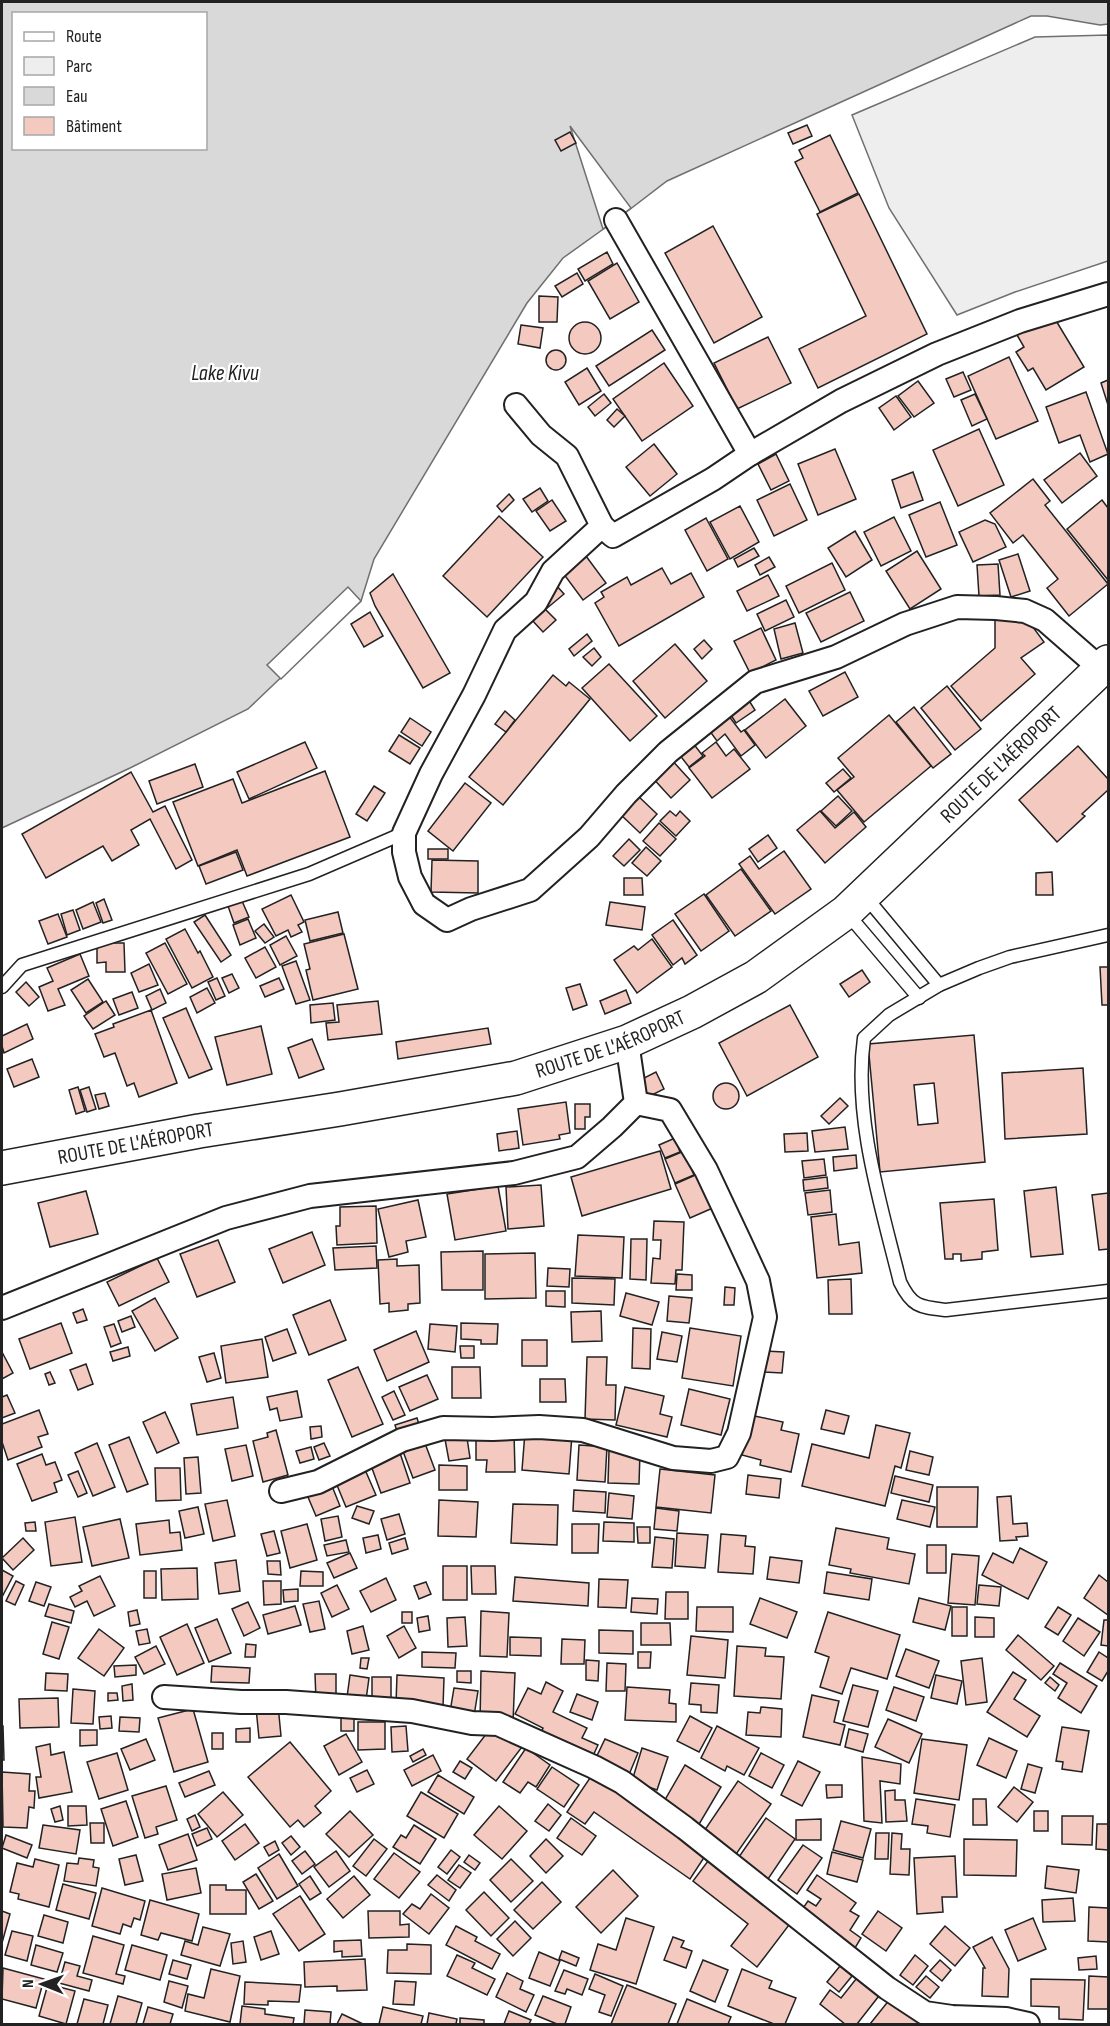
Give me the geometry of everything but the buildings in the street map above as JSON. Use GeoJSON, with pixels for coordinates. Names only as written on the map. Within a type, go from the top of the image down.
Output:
{"type":"FeatureCollection","features":[{"type":"Feature","properties":{"kind":"highway","name":"ROUTE DE L'AÉROPORT"},"geometry":{"type":"LineString","coordinates":[[2,1167],[199,1131],[516,1078],[627,1042],[692,1012],[756,977],[855,903],[1105,666]]}},
{"type":"Feature","properties":{"kind":"street"},"geometry":{"type":"LineString","coordinates":[[616,220],[750,454]]}},
{"type":"Feature","properties":{"kind":"street"},"geometry":{"type":"LineString","coordinates":[[516,405],[541,435],[567,456],[602,526],[613,536],[713,479],[750,454],[841,401],[937,354],[1020,321],[1108,294]]}},
{"type":"Feature","properties":{"kind":"street"},"geometry":{"type":"LineString","coordinates":[[602,526],[553,571],[536,602],[505,630],[474,695],[430,774],[404,833],[404,852],[410,877],[424,904],[447,920],[471,909],[531,890],[589,837],[626,794],[668,752],[755,682],[836,657],[905,624],[957,607],[1025,611],[1045,620],[1105,666]]}},
{"type":"Feature","properties":{"kind":"street"},"geometry":{"type":"LineString","coordinates":[[627,1042],[636,1103]]}},
{"type":"Feature","properties":{"kind":"street"},"geometry":{"type":"LineString","coordinates":[[2,1308],[237,1215],[310,1196],[514,1173],[578,1157],[612,1128],[636,1103]]}},
{"type":"Feature","properties":{"kind":"street"},"geometry":{"type":"LineString","coordinates":[[281,1491],[318,1482],[402,1440],[443,1428],[539,1427],[583,1430],[673,1458],[711,1461],[727,1457],[739,1433],[765,1317],[758,1281],[706,1170],[670,1110],[636,1103]]}},
{"type":"Feature","properties":{"kind":"street"},"geometry":{"type":"LineString","coordinates":[[164,1697],[241,1702],[286,1702],[412,1711],[471,1723],[498,1724],[523,1733],[622,1782],[685,1828],[887,1988],[925,2013],[952,2017],[1006,2019],[1028,2025]]}},
{"type":"Feature","properties":{"kind":"lane"},"geometry":{"type":"LineString","coordinates":[[2,987],[22,965],[309,874],[404,833]]}},
{"type":"Feature","properties":{"kind":"lane"},"geometry":{"type":"LineString","coordinates":[[855,903],[939,985]]}},
{"type":"Feature","properties":{"kind":"lane"},"geometry":{"type":"LineString","coordinates":[[855,903],[919,998]]}},
{"type":"Feature","properties":{"kind":"lane"},"geometry":{"type":"LineString","coordinates":[[1108,935],[1010,957],[939,985],[889,1015],[864,1038],[860,1067],[869,1150],[900,1282],[907,1297],[921,1307],[946,1310],[1108,1291]]}},
{"type":"Feature","properties":{"kind":"green space"},"geometry":{"type":"Polygon","coordinates":[[[1108,35],[1108,261],[1015,292],[957,315],[889,208],[852,115],[1035,37],[1108,35]]]}},
{"type":"Feature","properties":{"kind":"water","name":"Lake Kivu"},"geometry":{"type":"Polygon","coordinates":[[[2,2],[1108,2],[1108,24],[1100,25],[1047,16],[1031,16],[667,181],[563,258],[527,303],[374,559],[361,601],[248,709],[2,828],[2,2]]]}},
{"type":"Feature","properties":{"kind":"pier"},"geometry":{"type":"Polygon","coordinates":[[[570,126],[631,208],[603,229],[570,126]]]}},
{"type":"Feature","properties":{"kind":"pier"},"geometry":{"type":"Polygon","coordinates":[[[348,587],[361,601],[281,679],[267,665],[348,587]]]}}]}
